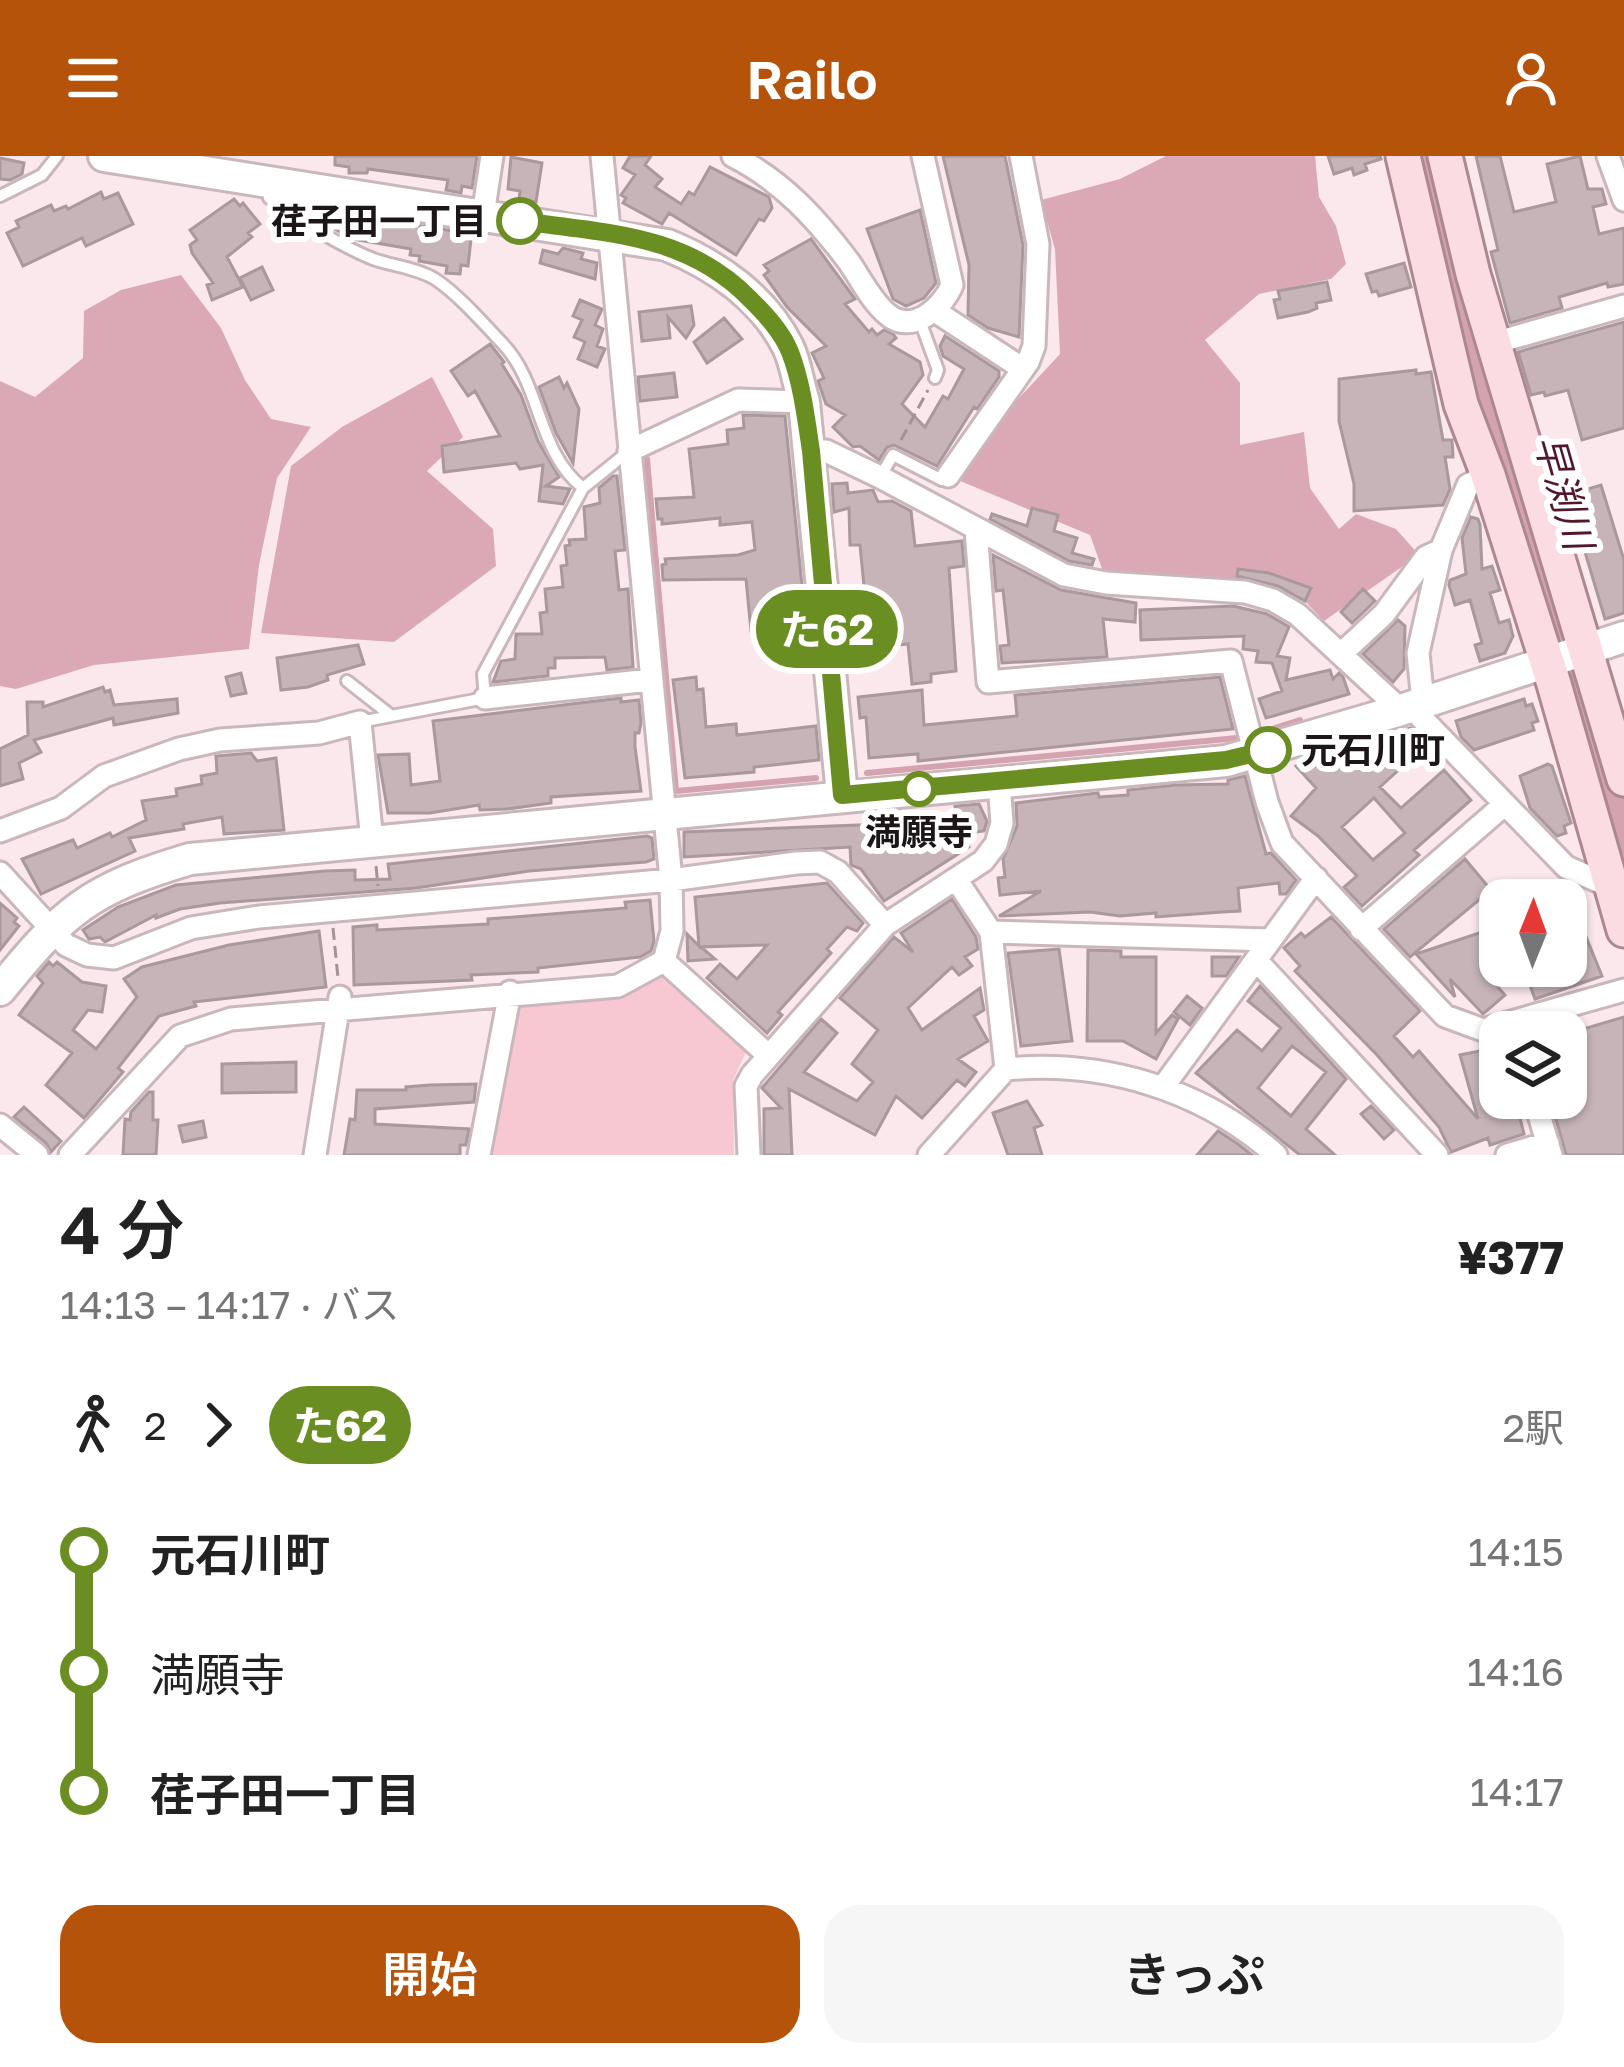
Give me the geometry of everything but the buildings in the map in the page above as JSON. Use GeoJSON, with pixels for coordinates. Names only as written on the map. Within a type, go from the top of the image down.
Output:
{"type":"FeatureCollection","features":[{"type":"Feature","properties":{"kind":"main road"},"geometry":{"type":"LineString","coordinates":[[1402,156],[1461,404],[1488,475],[1624,930]]}},
{"type":"Feature","properties":{"kind":"main road"},"geometry":{"type":"LineString","coordinates":[[1445,156],[1493,344],[1624,779]]}},
{"type":"Feature","properties":{"kind":"street"},"geometry":{"type":"LineString","coordinates":[[104,156],[668,244],[708,262],[736,284],[771,320],[789,349],[804,401],[842,795]]}},
{"type":"Feature","properties":{"kind":"street"},"geometry":{"type":"LineString","coordinates":[[483,215],[492,156]]}},
{"type":"Feature","properties":{"kind":"street"},"geometry":{"type":"LineString","coordinates":[[70,1155],[180,1036],[231,1019],[339,1003],[618,986],[664,961],[672,931],[671,880],[602,156]]}},
{"type":"Feature","properties":{"kind":"street"},"geometry":{"type":"LineString","coordinates":[[733,156],[789,191],[836,244],[887,315],[902,322],[927,315],[945,301],[952,285],[923,156]]}},
{"type":"Feature","properties":{"kind":"street"},"geometry":{"type":"LineString","coordinates":[[948,476],[1034,346],[1038,244],[1021,156]]}},
{"type":"Feature","properties":{"kind":"street"},"geometry":{"type":"LineString","coordinates":[[1608,156],[1624,200]]}},
{"type":"Feature","properties":{"kind":"street"},"geometry":{"type":"LineString","coordinates":[[1493,344],[1624,306]]}},
{"type":"Feature","properties":{"kind":"street"},"geometry":{"type":"LineString","coordinates":[[927,315],[1023,369]]}},
{"type":"Feature","properties":{"kind":"street"},"geometry":{"type":"LineString","coordinates":[[628,452],[738,400],[804,401]]}},
{"type":"Feature","properties":{"kind":"street"},"geometry":{"type":"LineString","coordinates":[[811,451],[826,451],[880,477],[1064,575],[1106,583],[1245,592],[1273,600],[1411,706],[1566,867],[1612,887]]}},
{"type":"Feature","properties":{"kind":"street"},"geometry":{"type":"LineString","coordinates":[[1411,706],[1441,550],[1468,485],[1488,475]]}},
{"type":"Feature","properties":{"kind":"street"},"geometry":{"type":"LineString","coordinates":[[976,530],[988,682],[1231,661],[1282,843],[1445,1016],[1479,1029]]}},
{"type":"Feature","properties":{"kind":"street"},"geometry":{"type":"LineString","coordinates":[[1341,654],[1384,614],[1426,557],[1441,550]]}},
{"type":"Feature","properties":{"kind":"street"},"geometry":{"type":"LineString","coordinates":[[0,990],[51,928],[95,895],[141,873],[190,859],[374,852],[662,813],[1254,754],[1624,637]]}},
{"type":"Feature","properties":{"kind":"street"},"geometry":{"type":"LineString","coordinates":[[485,698],[650,680]]}},
{"type":"Feature","properties":{"kind":"street"},"geometry":{"type":"LineString","coordinates":[[0,831],[61,808],[104,776],[179,749],[220,740],[319,733],[360,722],[374,852]]}},
{"type":"Feature","properties":{"kind":"street"},"geometry":{"type":"LineString","coordinates":[[749,1155],[746,1086],[885,925],[983,861],[996,844],[1002,823],[999,783]]}},
{"type":"Feature","properties":{"kind":"street"},"geometry":{"type":"LineString","coordinates":[[1361,929],[1504,805]]}},
{"type":"Feature","properties":{"kind":"street"},"geometry":{"type":"LineString","coordinates":[[0,873],[67,945],[87,955],[114,958],[190,928],[820,862],[838,872],[885,925]]}},
{"type":"Feature","properties":{"kind":"street"},"geometry":{"type":"LineString","coordinates":[[1163,1087],[1316,878]]}},
{"type":"Feature","properties":{"kind":"street"},"geometry":{"type":"LineString","coordinates":[[956,879],[991,932],[1006,1070]]}},
{"type":"Feature","properties":{"kind":"street"},"geometry":{"type":"LineString","coordinates":[[991,932],[1270,940]]}},
{"type":"Feature","properties":{"kind":"street"},"geometry":{"type":"LineString","coordinates":[[664,961],[769,1056]]}},
{"type":"Feature","properties":{"kind":"street"},"geometry":{"type":"LineString","coordinates":[[1257,961],[1437,1155]]}},
{"type":"Feature","properties":{"kind":"street"},"geometry":{"type":"LineString","coordinates":[[1561,1011],[1624,990]]}},
{"type":"Feature","properties":{"kind":"street"},"geometry":{"type":"LineString","coordinates":[[479,1155],[510,992]]}},
{"type":"Feature","properties":{"kind":"street"},"geometry":{"type":"LineString","coordinates":[[315,1155],[339,1003]]}},
{"type":"Feature","properties":{"kind":"street"},"geometry":{"type":"LineString","coordinates":[[928,1155],[1006,1070],[1054,1065],[1163,1087],[1218,1110],[1269,1153]]}},
{"type":"Feature","properties":{"kind":"street"},"geometry":{"type":"LineString","coordinates":[[1508,1155],[1549,1149],[1540,1119]]}},
{"type":"Feature","properties":{"kind":"street"},"geometry":{"type":"LineString","coordinates":[[0,1126],[37,1155]]}},
{"type":"Feature","properties":{"kind":"lane"},"geometry":{"type":"LineString","coordinates":[[0,196],[42,175],[56,156]]}},
{"type":"Feature","properties":{"kind":"lane"},"geometry":{"type":"LineString","coordinates":[[266,182],[269,198],[303,223],[374,259],[433,278],[458,298],[508,349],[553,452],[568,476],[583,488]]}},
{"type":"Feature","properties":{"kind":"lane"},"geometry":{"type":"LineString","coordinates":[[927,315],[938,370],[935,378]]}},
{"type":"Feature","properties":{"kind":"lane"},"geometry":{"type":"LineString","coordinates":[[360,722],[485,698],[482,674],[583,488],[628,452]]}},
{"type":"Feature","properties":{"kind":"lane"},"geometry":{"type":"LineString","coordinates":[[880,477],[893,454],[942,480],[948,476]]}},
{"type":"Feature","properties":{"kind":"lane"},"geometry":{"type":"LineString","coordinates":[[346,681],[388,714]]}},
{"type":"Feature","properties":{"kind":"path"},"geometry":{"type":"LineString","coordinates":[[893,454],[935,378]]}},
{"type":"Feature","properties":{"kind":"path"},"geometry":{"type":"LineString","coordinates":[[374,852],[378,892]]}},
{"type":"Feature","properties":{"kind":"path"},"geometry":{"type":"LineString","coordinates":[[332,915],[339,1003]]}},
{"type":"Feature","properties":{"kind":"shaded area"},"geometry":{"type":"Polygon","coordinates":[[[1166,156],[1315,156],[1319,197],[1336,226],[1346,264],[1331,279],[1259,294],[1205,340],[1240,383],[1240,445],[1304,432],[1310,488],[1339,529],[1356,514],[1396,529],[1419,555],[1324,621],[1302,598],[1237,580],[1105,577],[1090,535],[953,478],[981,439],[1060,354],[1055,249],[1041,200],[1120,179],[1166,156]]]}},
{"type":"Feature","properties":{"kind":"shaded area"},"geometry":{"type":"Polygon","coordinates":[[[181,275],[221,328],[245,380],[271,419],[311,427],[277,478],[259,565],[249,649],[94,665],[16,689],[0,686],[0,381],[35,397],[83,358],[84,311],[121,290],[181,275]]]}},
{"type":"Feature","properties":{"kind":"shaded area"},"geometry":{"type":"Polygon","coordinates":[[[432,377],[463,437],[427,471],[493,529],[496,566],[394,642],[261,633],[291,466],[342,427],[432,377]]]}},
{"type":"Feature","properties":{"kind":"shaded area"},"geometry":{"type":"Polygon","coordinates":[[[661,975],[746,1052],[733,1080],[734,1155],[489,1155],[515,1000],[616,997],[661,975]]]}},
{"type":"Feature","properties":{"kind":"waterway","name":"早渕川"},"geometry":{"type":"LineString","coordinates":[[1423,156],[1459,298],[1624,850]]}},
{"type":"Feature","properties":{"kind":"waterway"},"geometry":{"type":"LineString","coordinates":[[647,459],[676,791],[816,778]]}},
{"type":"Feature","properties":{"kind":"waterway"},"geometry":{"type":"LineString","coordinates":[[1263,732],[1300,720]]}},
{"type":"Feature","properties":{"kind":"waterway"},"geometry":{"type":"LineString","coordinates":[[867,773],[1237,738]]}},
{"type":"Feature","properties":{"kind":"bus line","name":"た62"},"geometry":{"type":"LineString","coordinates":[[520,221],[668,244],[708,262],[771,320],[789,349],[804,401],[811,451],[842,795],[1226,760],[1268,750]]}},
{"type":"Feature","properties":{"kind":"place","name":"荏子田一丁目"},"geometry":{"type":"Point","coordinates":[520,221]}},
{"type":"Feature","properties":{"kind":"place","name":"元石川町"},"geometry":{"type":"Point","coordinates":[1268,750]}},
{"type":"Feature","properties":{"kind":"place","name":"満願寺"},"geometry":{"type":"Point","coordinates":[919,789]}}]}
